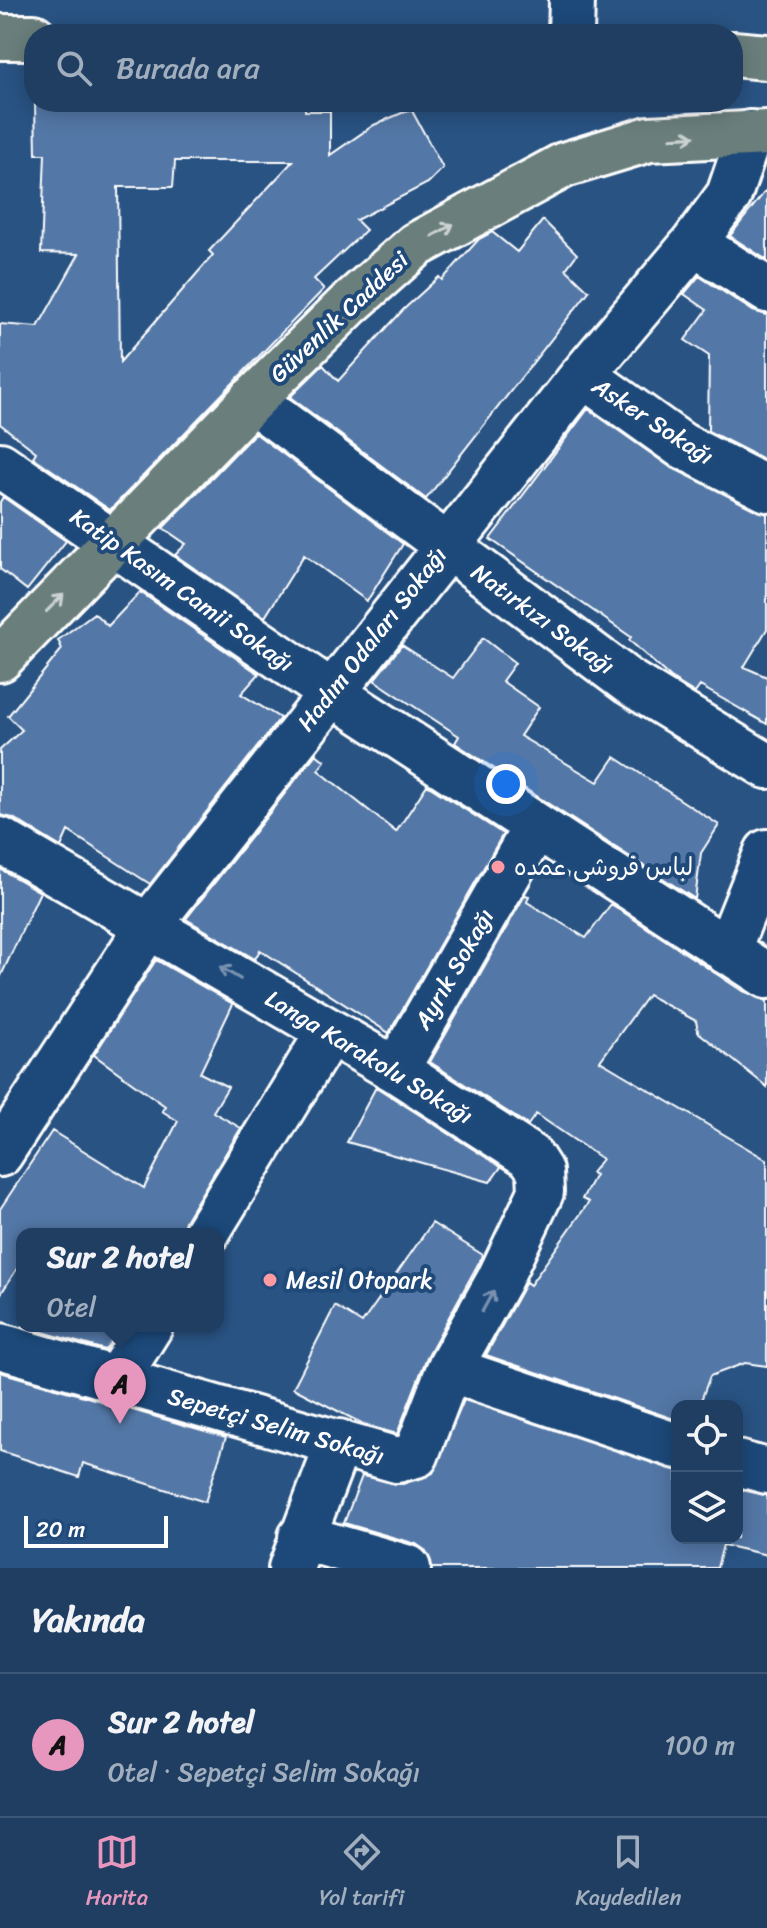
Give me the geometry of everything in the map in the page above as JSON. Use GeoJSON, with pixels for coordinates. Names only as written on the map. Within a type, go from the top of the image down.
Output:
{"type":"FeatureCollection","features":[{"type":"Feature","properties":{"kind":"main road"},"geometry":{"type":"LineString","coordinates":[[0,37],[24,37]]}},
{"type":"Feature","properties":{"kind":"main road"},"geometry":{"type":"LineString","coordinates":[[743,55],[767,57]]}},
{"type":"Feature","properties":{"kind":"main road","name":"Güvenlik Caddesi"},"geometry":{"type":"LineString","coordinates":[[0,659],[252,400],[348,305],[416,245],[564,165],[649,139],[758,133]]}},
{"type":"Feature","properties":{"kind":"street"},"geometry":{"type":"LineString","coordinates":[[571,24],[572,0]]}},
{"type":"Feature","properties":{"kind":"street","name":"Hadım Odaları Sokağı"},"geometry":{"type":"LineString","coordinates":[[0,1154],[149,925],[329,691],[583,375],[694,243],[729,195],[758,133]]}},
{"type":"Feature","properties":{"kind":"street"},"geometry":{"type":"LineString","coordinates":[[694,243],[767,290]]}},
{"type":"Feature","properties":{"kind":"street","name":"Asker Sokağı"},"geometry":{"type":"LineString","coordinates":[[583,375],[681,445],[767,489]]}},
{"type":"Feature","properties":{"kind":"street","name":"Natırkızı Sokağı"},"geometry":{"type":"LineString","coordinates":[[252,400],[629,682],[767,766]]}},
{"type":"Feature","properties":{"kind":"street","name":"Katip Kasım Camii Sokağı"},"geometry":{"type":"LineString","coordinates":[[0,465],[329,691],[767,976]]}},
{"type":"Feature","properties":{"kind":"street","name":"Ayrık Sokağı"},"geometry":{"type":"LineString","coordinates":[[396,1070],[536,826]]}},
{"type":"Feature","properties":{"kind":"street","name":"Langa Karakolu Sokağı"},"geometry":{"type":"LineString","coordinates":[[0,840],[396,1070],[531,1157],[540,1171],[541,1192],[521,1237],[449,1369]]}},
{"type":"Feature","properties":{"kind":"street"},"geometry":{"type":"LineString","coordinates":[[727,952],[767,852]]}},
{"type":"Feature","properties":{"kind":"street"},"geometry":{"type":"LineString","coordinates":[[210,1228],[329,1032]]}},
{"type":"Feature","properties":{"kind":"street"},"geometry":{"type":"LineString","coordinates":[[115,1382],[146,1332]]}},
{"type":"Feature","properties":{"kind":"street","name":"Sepetçi Selim Sokağı"},"geometry":{"type":"LineString","coordinates":[[0,1346],[115,1382],[397,1460],[416,1455],[449,1369]]}},
{"type":"Feature","properties":{"kind":"street"},"geometry":{"type":"LineString","coordinates":[[449,1369],[671,1444]]}},
{"type":"Feature","properties":{"kind":"street"},"geometry":{"type":"LineString","coordinates":[[339,1442],[296,1552],[408,1568]]}},
{"type":"Feature","properties":{"kind":"street"},"geometry":{"type":"LineString","coordinates":[[743,1465],[767,1471]]}},
{"type":"Feature","properties":{"kind":"building"},"geometry":{"type":"Polygon","coordinates":[[[35,112],[330,112],[330,155],[374,125],[404,112],[413,112],[443,168],[428,183],[356,220],[366,230],[314,279],[324,289],[110,510],[33,457],[36,452],[0,424],[0,324],[38,327],[79,254],[41,253],[45,154],[36,154],[35,112]],[[175,161],[173,187],[118,187],[120,362],[213,255],[209,251],[293,161],[175,161]]]}},
{"type":"Feature","properties":{"kind":"building"},"geometry":{"type":"Polygon","coordinates":[[[767,189],[767,260],[730,236],[767,189]]]}},
{"type":"Feature","properties":{"kind":"building"},"geometry":{"type":"Polygon","coordinates":[[[543,220],[577,254],[566,269],[589,291],[426,499],[290,397],[323,365],[338,381],[403,310],[439,277],[442,280],[479,239],[492,232],[517,252],[543,220]]]}},
{"type":"Feature","properties":{"kind":"building"},"geometry":{"type":"Polygon","coordinates":[[[699,276],[753,311],[767,315],[767,461],[708,431],[709,356],[685,340],[707,310],[684,294],[699,276]]]}},
{"type":"Feature","properties":{"kind":"building"},"geometry":{"type":"Polygon","coordinates":[[[588,409],[670,467],[767,514],[767,629],[744,667],[767,677],[767,724],[700,686],[695,693],[672,679],[629,640],[631,637],[490,539],[588,409]]]}},
{"type":"Feature","properties":{"kind":"building"},"geometry":{"type":"Polygon","coordinates":[[[255,433],[403,544],[367,601],[304,555],[265,617],[175,555],[186,544],[163,528],[255,433]]]}},
{"type":"Feature","properties":{"kind":"building"},"geometry":{"type":"Polygon","coordinates":[[[3,497],[66,541],[27,590],[0,569],[0,502],[3,497]]]}},
{"type":"Feature","properties":{"kind":"building"},"geometry":{"type":"Polygon","coordinates":[[[140,592],[259,674],[241,694],[280,718],[150,884],[68,831],[61,847],[13,818],[0,815],[0,750],[22,730],[8,716],[62,649],[58,640],[94,613],[108,626],[140,592]]]}},
{"type":"Feature","properties":{"kind":"building"},"geometry":{"type":"Polygon","coordinates":[[[483,638],[515,663],[502,681],[539,707],[520,736],[598,782],[615,757],[719,825],[701,853],[695,899],[455,743],[459,736],[374,680],[402,645],[453,678],[483,638]]]}},
{"type":"Feature","properties":{"kind":"building"},"geometry":{"type":"Polygon","coordinates":[[[316,754],[325,761],[318,770],[396,832],[427,785],[503,834],[389,1033],[260,950],[255,959],[186,919],[316,754]]]}},
{"type":"Feature","properties":{"kind":"building"},"geometry":{"type":"Polygon","coordinates":[[[0,869],[40,892],[0,978],[0,869]]]}},
{"type":"Feature","properties":{"kind":"building"},"geometry":{"type":"Polygon","coordinates":[[[525,895],[529,896],[527,902],[586,938],[611,904],[741,990],[767,1001],[767,1087],[698,1032],[696,1021],[648,995],[600,1061],[767,1160],[767,1366],[745,1363],[710,1376],[701,1400],[671,1400],[671,1418],[486,1355],[526,1282],[530,1285],[589,1202],[582,1199],[595,1175],[591,1173],[602,1159],[536,1114],[528,1125],[430,1062],[525,895]]]}},
{"type":"Feature","properties":{"kind":"building"},"geometry":{"type":"Polygon","coordinates":[[[156,960],[233,1004],[200,1073],[228,1087],[213,1112],[241,1128],[183,1228],[16,1228],[16,1270],[0,1295],[0,1209],[52,1131],[144,1188],[178,1121],[162,1111],[165,1106],[94,1055],[156,960]]]}},
{"type":"Feature","properties":{"kind":"building"},"geometry":{"type":"Polygon","coordinates":[[[376,1087],[501,1167],[490,1182],[347,1142],[376,1087]]]}},
{"type":"Feature","properties":{"kind":"building"},"geometry":{"type":"Polygon","coordinates":[[[432,1223],[483,1255],[427,1357],[397,1434],[365,1425],[293,1388],[335,1306],[362,1323],[432,1223]]]}},
{"type":"Feature","properties":{"kind":"building"},"geometry":{"type":"Polygon","coordinates":[[[43,1332],[117,1332],[105,1350],[43,1332]]]}},
{"type":"Feature","properties":{"kind":"building"},"geometry":{"type":"Polygon","coordinates":[[[0,1372],[226,1437],[205,1502],[83,1463],[79,1477],[0,1451],[0,1372]]]}},
{"type":"Feature","properties":{"kind":"building"},"geometry":{"type":"Polygon","coordinates":[[[464,1400],[671,1468],[671,1544],[743,1544],[743,1490],[767,1495],[767,1555],[723,1545],[717,1568],[432,1568],[426,1551],[416,1544],[344,1523],[362,1476],[403,1484],[433,1473],[464,1400]]]}},
{"type":"Feature","properties":{"kind":"place","name":"لباس فروشی عمده"},"geometry":{"type":"Point","coordinates":[498,867]}},
{"type":"Feature","properties":{"kind":"place","name":"Mesil Otopark"},"geometry":{"type":"Point","coordinates":[270,1280]}},
{"type":"Feature","properties":{"kind":"place","name":"Sur 2 hotel"},"geometry":{"type":"Point","coordinates":[120,1424]}}]}
